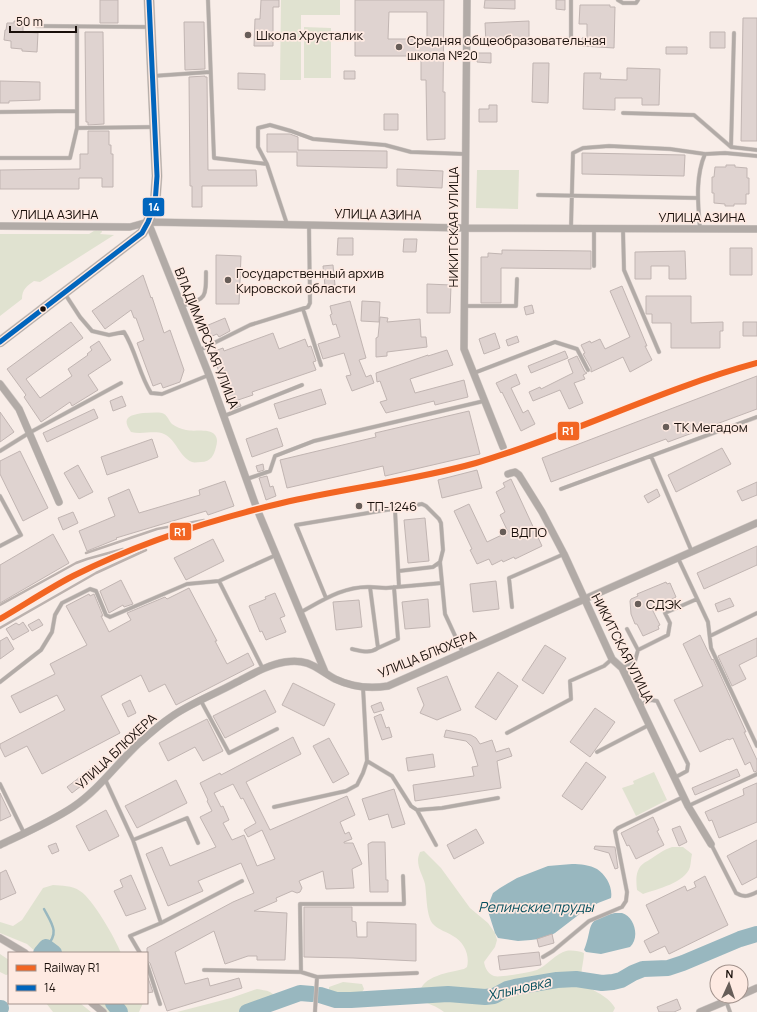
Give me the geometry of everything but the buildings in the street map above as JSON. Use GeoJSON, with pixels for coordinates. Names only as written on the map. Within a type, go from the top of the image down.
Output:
{"type":"FeatureCollection","features":[{"type":"Feature","properties":{"kind":"main road"},"geometry":{"type":"LineString","coordinates":[[0,342],[142,233],[148,222],[155,204],[156,176],[149,0]]}},
{"type":"Feature","properties":{"kind":"street","name":"НИКИТСКАЯ УЛИЦА"},"geometry":{"type":"LineString","coordinates":[[467,0],[464,349],[503,447]]}},
{"type":"Feature","properties":{"kind":"street","name":"УЛИЦА АЗИНА"},"geometry":{"type":"LineString","coordinates":[[0,226],[130,227],[148,222],[464,228],[757,229]]}},
{"type":"Feature","properties":{"kind":"street","name":"ВЛАДИМИРСКАЯ УЛИЦА"},"geometry":{"type":"LineString","coordinates":[[148,222],[200,350],[257,509],[325,672]]}},
{"type":"Feature","properties":{"kind":"street"},"geometry":{"type":"LineString","coordinates":[[0,384],[19,409],[59,502]]}},
{"type":"Feature","properties":{"kind":"street","name":"НИКИТСКАЯ УЛИЦА"},"geometry":{"type":"LineString","coordinates":[[508,474],[515,472],[519,475],[542,512],[564,554],[612,659],[622,668],[683,797],[712,844]]}},
{"type":"Feature","properties":{"kind":"street","name":"УЛИЦА БЛЮХЕРА"},"geometry":{"type":"LineString","coordinates":[[0,844],[73,807],[105,779],[122,760],[155,729],[171,716],[263,669],[285,662],[305,662],[314,665],[336,679],[351,685],[363,687],[388,686],[757,523]]}},
{"type":"Feature","properties":{"kind":"street"},"geometry":{"type":"LineString","coordinates":[[0,938],[23,952]]}},
{"type":"Feature","properties":{"kind":"street"},"geometry":{"type":"LineString","coordinates":[[93,1004],[103,1012]]}},
{"type":"Feature","properties":{"kind":"street"},"geometry":{"type":"LineString","coordinates":[[700,1012],[719,1004]]}},
{"type":"Feature","properties":{"kind":"lane"},"geometry":{"type":"LineString","coordinates":[[208,0],[214,158],[267,164]]}},
{"type":"Feature","properties":{"kind":"lane"},"geometry":{"type":"LineString","coordinates":[[571,0],[571,40]]}},
{"type":"Feature","properties":{"kind":"lane"},"geometry":{"type":"LineString","coordinates":[[618,0],[623,3],[636,3],[638,0]]}},
{"type":"Feature","properties":{"kind":"lane"},"geometry":{"type":"LineString","coordinates":[[37,26],[150,27]]}},
{"type":"Feature","properties":{"kind":"lane"},"geometry":{"type":"LineString","coordinates":[[0,158],[70,158],[77,128],[77,26]]}},
{"type":"Feature","properties":{"kind":"lane"},"geometry":{"type":"LineString","coordinates":[[731,147],[734,33]]}},
{"type":"Feature","properties":{"kind":"lane"},"geometry":{"type":"LineString","coordinates":[[152,76],[210,72]]}},
{"type":"Feature","properties":{"kind":"lane"},"geometry":{"type":"LineString","coordinates":[[0,112],[77,111]]}},
{"type":"Feature","properties":{"kind":"lane"},"geometry":{"type":"LineString","coordinates":[[623,113],[694,115],[731,147],[757,150]]}},
{"type":"Feature","properties":{"kind":"lane"},"geometry":{"type":"LineString","coordinates":[[287,224],[267,164],[258,147],[258,128],[270,125],[292,130],[313,139],[385,146],[411,152],[465,154]]}},
{"type":"Feature","properties":{"kind":"lane"},"geometry":{"type":"LineString","coordinates":[[77,128],[155,127]]}},
{"type":"Feature","properties":{"kind":"lane"},"geometry":{"type":"LineString","coordinates":[[571,228],[574,153],[583,148],[609,146],[670,149],[705,154],[725,153],[757,156]]}},
{"type":"Feature","properties":{"kind":"lane"},"geometry":{"type":"LineString","coordinates":[[700,229],[698,198],[700,167],[705,154]]}},
{"type":"Feature","properties":{"kind":"lane"},"geometry":{"type":"LineString","coordinates":[[538,195],[698,198]]}},
{"type":"Feature","properties":{"kind":"lane"},"geometry":{"type":"LineString","coordinates":[[200,350],[250,326],[308,307],[310,303],[310,225]]}},
{"type":"Feature","properties":{"kind":"lane"},"geometry":{"type":"LineString","coordinates":[[594,228],[594,266]]}},
{"type":"Feature","properties":{"kind":"lane"},"geometry":{"type":"LineString","coordinates":[[623,228],[624,270],[659,352]]}},
{"type":"Feature","properties":{"kind":"lane"},"geometry":{"type":"LineString","coordinates":[[181,306],[200,300],[206,291],[206,272]]}},
{"type":"Feature","properties":{"kind":"lane"},"geometry":{"type":"LineString","coordinates":[[464,306],[516,306],[516,279]]}},
{"type":"Feature","properties":{"kind":"lane"},"geometry":{"type":"LineString","coordinates":[[64,293],[80,318],[92,331],[109,335],[124,332],[144,382],[151,393],[162,394],[209,375]]}},
{"type":"Feature","properties":{"kind":"lane"},"geometry":{"type":"LineString","coordinates":[[303,309],[321,365]]}},
{"type":"Feature","properties":{"kind":"lane"},"geometry":{"type":"LineString","coordinates":[[473,374],[555,342],[577,349],[588,370]]}},
{"type":"Feature","properties":{"kind":"lane"},"geometry":{"type":"LineString","coordinates":[[0,451],[29,433],[121,383]]}},
{"type":"Feature","properties":{"kind":"lane"},"geometry":{"type":"LineString","coordinates":[[224,416],[302,385]]}},
{"type":"Feature","properties":{"kind":"lane"},"geometry":{"type":"LineString","coordinates":[[247,479],[270,471],[275,456],[314,441],[485,401]]}},
{"type":"Feature","properties":{"kind":"lane"},"geometry":{"type":"LineString","coordinates":[[561,489],[757,418]]}},
{"type":"Feature","properties":{"kind":"lane"},"geometry":{"type":"LineString","coordinates":[[651,456],[692,552]]}},
{"type":"Feature","properties":{"kind":"lane"},"geometry":{"type":"LineString","coordinates":[[0,496],[21,535],[0,546]]}},
{"type":"Feature","properties":{"kind":"lane"},"geometry":{"type":"LineString","coordinates":[[326,598],[296,525],[422,504],[426,506],[441,523],[443,550],[440,562],[445,614],[463,653]]}},
{"type":"Feature","properties":{"kind":"lane"},"geometry":{"type":"LineString","coordinates":[[395,509],[399,587]]}},
{"type":"Feature","properties":{"kind":"lane"},"geometry":{"type":"LineString","coordinates":[[512,607],[509,578],[564,554]]}},
{"type":"Feature","properties":{"kind":"lane"},"geometry":{"type":"LineString","coordinates":[[0,682],[41,650],[52,632],[55,615],[62,603],[90,589],[96,591],[106,615],[110,617],[187,584],[219,581],[276,555]]}},
{"type":"Feature","properties":{"kind":"lane"},"geometry":{"type":"LineString","coordinates":[[678,558],[708,622],[711,648],[757,746]]}},
{"type":"Feature","properties":{"kind":"lane"},"geometry":{"type":"LineString","coordinates":[[398,571],[433,568],[440,562]]}},
{"type":"Feature","properties":{"kind":"lane"},"geometry":{"type":"LineString","coordinates":[[219,581],[263,669]]}},
{"type":"Feature","properties":{"kind":"lane"},"geometry":{"type":"LineString","coordinates":[[301,612],[334,594],[358,587],[399,587],[442,583]]}},
{"type":"Feature","properties":{"kind":"lane"},"geometry":{"type":"LineString","coordinates":[[370,587],[378,648]]}},
{"type":"Feature","properties":{"kind":"lane"},"geometry":{"type":"LineString","coordinates":[[352,649],[366,652],[398,639],[394,587]]}},
{"type":"Feature","properties":{"kind":"lane"},"geometry":{"type":"LineString","coordinates":[[638,650],[668,635],[670,624],[665,613],[697,599]]}},
{"type":"Feature","properties":{"kind":"lane"},"geometry":{"type":"LineString","coordinates":[[710,636],[757,614]]}},
{"type":"Feature","properties":{"kind":"lane"},"geometry":{"type":"LineString","coordinates":[[622,668],[635,661],[638,650],[627,629]]}},
{"type":"Feature","properties":{"kind":"lane"},"geometry":{"type":"LineString","coordinates":[[507,733],[571,699],[570,681],[604,666],[612,659]]}},
{"type":"Feature","properties":{"kind":"lane"},"geometry":{"type":"LineString","coordinates":[[274,807],[346,792],[357,785],[364,773],[367,761],[363,687]]}},
{"type":"Feature","properties":{"kind":"lane"},"geometry":{"type":"LineString","coordinates":[[639,705],[651,700],[657,701],[688,764],[687,770],[674,778]]}},
{"type":"Feature","properties":{"kind":"lane"},"geometry":{"type":"LineString","coordinates":[[201,701],[229,753],[277,729]]}},
{"type":"Feature","properties":{"kind":"lane"},"geometry":{"type":"LineString","coordinates":[[597,752],[649,725]]}},
{"type":"Feature","properties":{"kind":"lane"},"geometry":{"type":"LineString","coordinates":[[367,761],[392,776],[411,806],[417,810],[436,844]]}},
{"type":"Feature","properties":{"kind":"lane"},"geometry":{"type":"LineString","coordinates":[[688,806],[757,774]]}},
{"type":"Feature","properties":{"kind":"lane"},"geometry":{"type":"LineString","coordinates":[[105,779],[133,840],[161,923]]}},
{"type":"Feature","properties":{"kind":"lane"},"geometry":{"type":"LineString","coordinates":[[0,784],[24,833]]}},
{"type":"Feature","properties":{"kind":"lane"},"geometry":{"type":"LineString","coordinates":[[542,957],[552,951],[589,921],[622,907],[626,901],[627,892],[615,831],[618,828],[683,797]]}},
{"type":"Feature","properties":{"kind":"lane"},"geometry":{"type":"LineString","coordinates":[[417,810],[442,808],[498,798]]}},
{"type":"Feature","properties":{"kind":"lane"},"geometry":{"type":"LineString","coordinates":[[133,840],[187,818],[198,843]]}},
{"type":"Feature","properties":{"kind":"lane"},"geometry":{"type":"LineString","coordinates":[[712,844],[736,893],[741,896],[747,896],[757,892]]}},
{"type":"Feature","properties":{"kind":"lane"},"geometry":{"type":"LineString","coordinates":[[301,972],[300,904],[404,904],[403,876]]}},
{"type":"Feature","properties":{"kind":"lane"},"geometry":{"type":"LineString","coordinates":[[139,952],[130,936],[161,923],[242,881]]}},
{"type":"Feature","properties":{"kind":"lane"},"geometry":{"type":"LineString","coordinates":[[148,967],[160,1004]]}},
{"type":"Feature","properties":{"kind":"lane"},"geometry":{"type":"LineString","coordinates":[[204,970],[301,972],[317,977],[417,973]]}},
{"type":"Feature","properties":{"kind":"lane"},"geometry":{"type":"LineString","coordinates":[[315,1012],[317,977]]}},
{"type":"Feature","properties":{"kind":"green space"},"geometry":{"type":"Polygon","coordinates":[[[281,0],[340,0],[340,15],[301,15],[301,80],[280,80],[281,0]]]}},
{"type":"Feature","properties":{"kind":"green space"},"geometry":{"type":"Polygon","coordinates":[[[304,27],[331,28],[331,78],[304,78],[304,27]]]}},
{"type":"Feature","properties":{"kind":"green space"},"geometry":{"type":"Polygon","coordinates":[[[477,170],[519,170],[518,209],[476,208],[477,170]]]}},
{"type":"Feature","properties":{"kind":"green space"},"geometry":{"type":"Polygon","coordinates":[[[97,229],[101,229],[102,232],[100,234],[114,235],[40,282],[34,281],[24,290],[22,299],[0,316],[0,234],[89,234],[97,229]]]}},
{"type":"Feature","properties":{"kind":"green space"},"geometry":{"type":"Polygon","coordinates":[[[143,413],[162,413],[167,416],[172,424],[184,430],[205,431],[212,433],[216,436],[217,441],[213,455],[207,461],[193,462],[188,460],[172,440],[164,434],[156,432],[131,432],[127,423],[128,418],[130,416],[143,413]]]}},
{"type":"Feature","properties":{"kind":"green space"},"geometry":{"type":"Polygon","coordinates":[[[654,772],[667,800],[636,816],[622,788],[634,784],[633,781],[654,772]]]}},
{"type":"Feature","properties":{"kind":"green space"},"geometry":{"type":"Polygon","coordinates":[[[672,847],[683,847],[692,854],[690,867],[687,873],[670,885],[643,894],[637,890],[636,883],[639,868],[644,863],[672,847]]]}},
{"type":"Feature","properties":{"kind":"green space"},"geometry":{"type":"Polygon","coordinates":[[[424,851],[441,868],[470,908],[488,923],[495,933],[497,940],[495,947],[484,962],[486,969],[490,974],[494,976],[502,976],[534,971],[563,952],[582,952],[584,953],[582,972],[583,982],[585,985],[603,995],[612,1003],[615,1008],[613,1012],[444,1012],[422,1000],[420,998],[421,988],[425,983],[430,979],[444,973],[464,969],[467,967],[468,962],[467,954],[463,945],[453,936],[436,927],[431,922],[427,906],[425,884],[418,863],[420,852],[424,851]]]}},
{"type":"Feature","properties":{"kind":"green space"},"geometry":{"type":"Polygon","coordinates":[[[53,885],[67,886],[80,891],[85,895],[103,919],[121,952],[36,952],[27,944],[0,933],[0,922],[13,926],[22,920],[43,888],[53,885]]]}},
{"type":"Feature","properties":{"kind":"green space"},"geometry":{"type":"Polygon","coordinates":[[[0,954],[8,959],[8,974],[0,972],[0,954]]]}},
{"type":"Feature","properties":{"kind":"green space"},"geometry":{"type":"Polygon","coordinates":[[[343,982],[362,984],[364,989],[362,992],[344,995],[336,995],[329,991],[329,987],[343,982]]]}},
{"type":"Feature","properties":{"kind":"green space"},"geometry":{"type":"Polygon","coordinates":[[[257,989],[270,992],[275,997],[275,1005],[268,1012],[177,1012],[231,998],[257,989]]]}},
{"type":"Feature","properties":{"kind":"green space"},"geometry":{"type":"Polygon","coordinates":[[[47,1004],[81,1004],[91,1012],[53,1012],[47,1004]]]}},
{"type":"Feature","properties":{"kind":"green space"},"geometry":{"type":"Polygon","coordinates":[[[98,1004],[143,1004],[139,1012],[107,1012],[98,1004]]]}},
{"type":"Feature","properties":{"kind":"water","name":"Репинские пруды"},"geometry":{"type":"Polygon","coordinates":[[[572,864],[597,869],[606,878],[610,886],[611,898],[598,903],[581,913],[546,938],[518,941],[498,938],[487,908],[493,893],[517,878],[548,866],[572,864]]]}},
{"type":"Feature","properties":{"kind":"water","name":"Репинские пруды"},"geometry":{"type":"Polygon","coordinates":[[[615,913],[622,913],[626,915],[633,923],[635,928],[635,938],[633,943],[630,947],[601,954],[586,952],[584,950],[591,925],[598,918],[615,913]]]}},
{"type":"Feature","properties":{"kind":"waterway"},"geometry":{"type":"LineString","coordinates":[[44,909],[52,924],[54,933],[46,947]]}},
{"type":"Feature","properties":{"kind":"waterway","name":"Хлыновка"},"geometry":{"type":"LineString","coordinates":[[320,995],[336,1000],[448,994],[485,997],[494,996],[507,989],[515,987],[557,980],[576,979],[602,983],[613,982],[621,980],[643,969],[668,968],[740,939],[757,934]]}},
{"type":"Feature","properties":{"kind":"waterway","name":"Хлыновка"},"geometry":{"type":"LineString","coordinates":[[42,952],[46,947],[53,952]]}},
{"type":"Feature","properties":{"kind":"waterway","name":"Хлыновка"},"geometry":{"type":"LineString","coordinates":[[247,1012],[300,993],[312,994]]}},
{"type":"Feature","properties":{"kind":"waterway","name":"Хлыновка"},"geometry":{"type":"LineString","coordinates":[[114,1004],[120,1012]]}},
{"type":"Feature","properties":{"kind":"railway"},"geometry":{"type":"LineString","coordinates":[[0,619],[73,576],[123,553],[175,534],[228,517],[282,503],[428,475],[476,463],[511,452],[686,386],[757,363]]}},
{"type":"Feature","properties":{"kind":"railway"},"geometry":{"type":"LineString","coordinates":[[86,553],[157,529],[204,520]]}},
{"type":"Feature","properties":{"kind":"railway"},"geometry":{"type":"LineString","coordinates":[[0,605],[76,563],[123,549]]}},
{"type":"Feature","properties":{"kind":"railway"},"geometry":{"type":"LineString","coordinates":[[0,628],[96,573],[146,550]]}},
{"type":"Feature","properties":{"kind":"rail line","name":"R1"},"geometry":{"type":"LineString","coordinates":[[0,619],[73,576],[123,553],[175,534],[228,517],[282,503],[428,475],[476,463],[511,452],[686,386],[757,363]]}},
{"type":"Feature","properties":{"kind":"transit line","name":"14"},"geometry":{"type":"LineString","coordinates":[[0,342],[142,233],[148,222],[155,204],[157,176],[149,0]]}},
{"type":"Feature","properties":{"kind":"place","name":"Школа Хрусталик"},"geometry":{"type":"Point","coordinates":[248,35]}},
{"type":"Feature","properties":{"kind":"place","name":"Средняя общеобразовательная школа №20"},"geometry":{"type":"Point","coordinates":[399,47]}},
{"type":"Feature","properties":{"kind":"place","name":"Государственный архив Кировской области"},"geometry":{"type":"Point","coordinates":[228,280]}},
{"type":"Feature","properties":{"kind":"place","name":"ТК Мегадом"},"geometry":{"type":"Point","coordinates":[666,427]}},
{"type":"Feature","properties":{"kind":"place","name":"ТП-1246"},"geometry":{"type":"Point","coordinates":[359,506]}},
{"type":"Feature","properties":{"kind":"place","name":"ВДПО"},"geometry":{"type":"Point","coordinates":[503,532]}},
{"type":"Feature","properties":{"kind":"place","name":"СДЭК"},"geometry":{"type":"Point","coordinates":[638,604]}}]}
